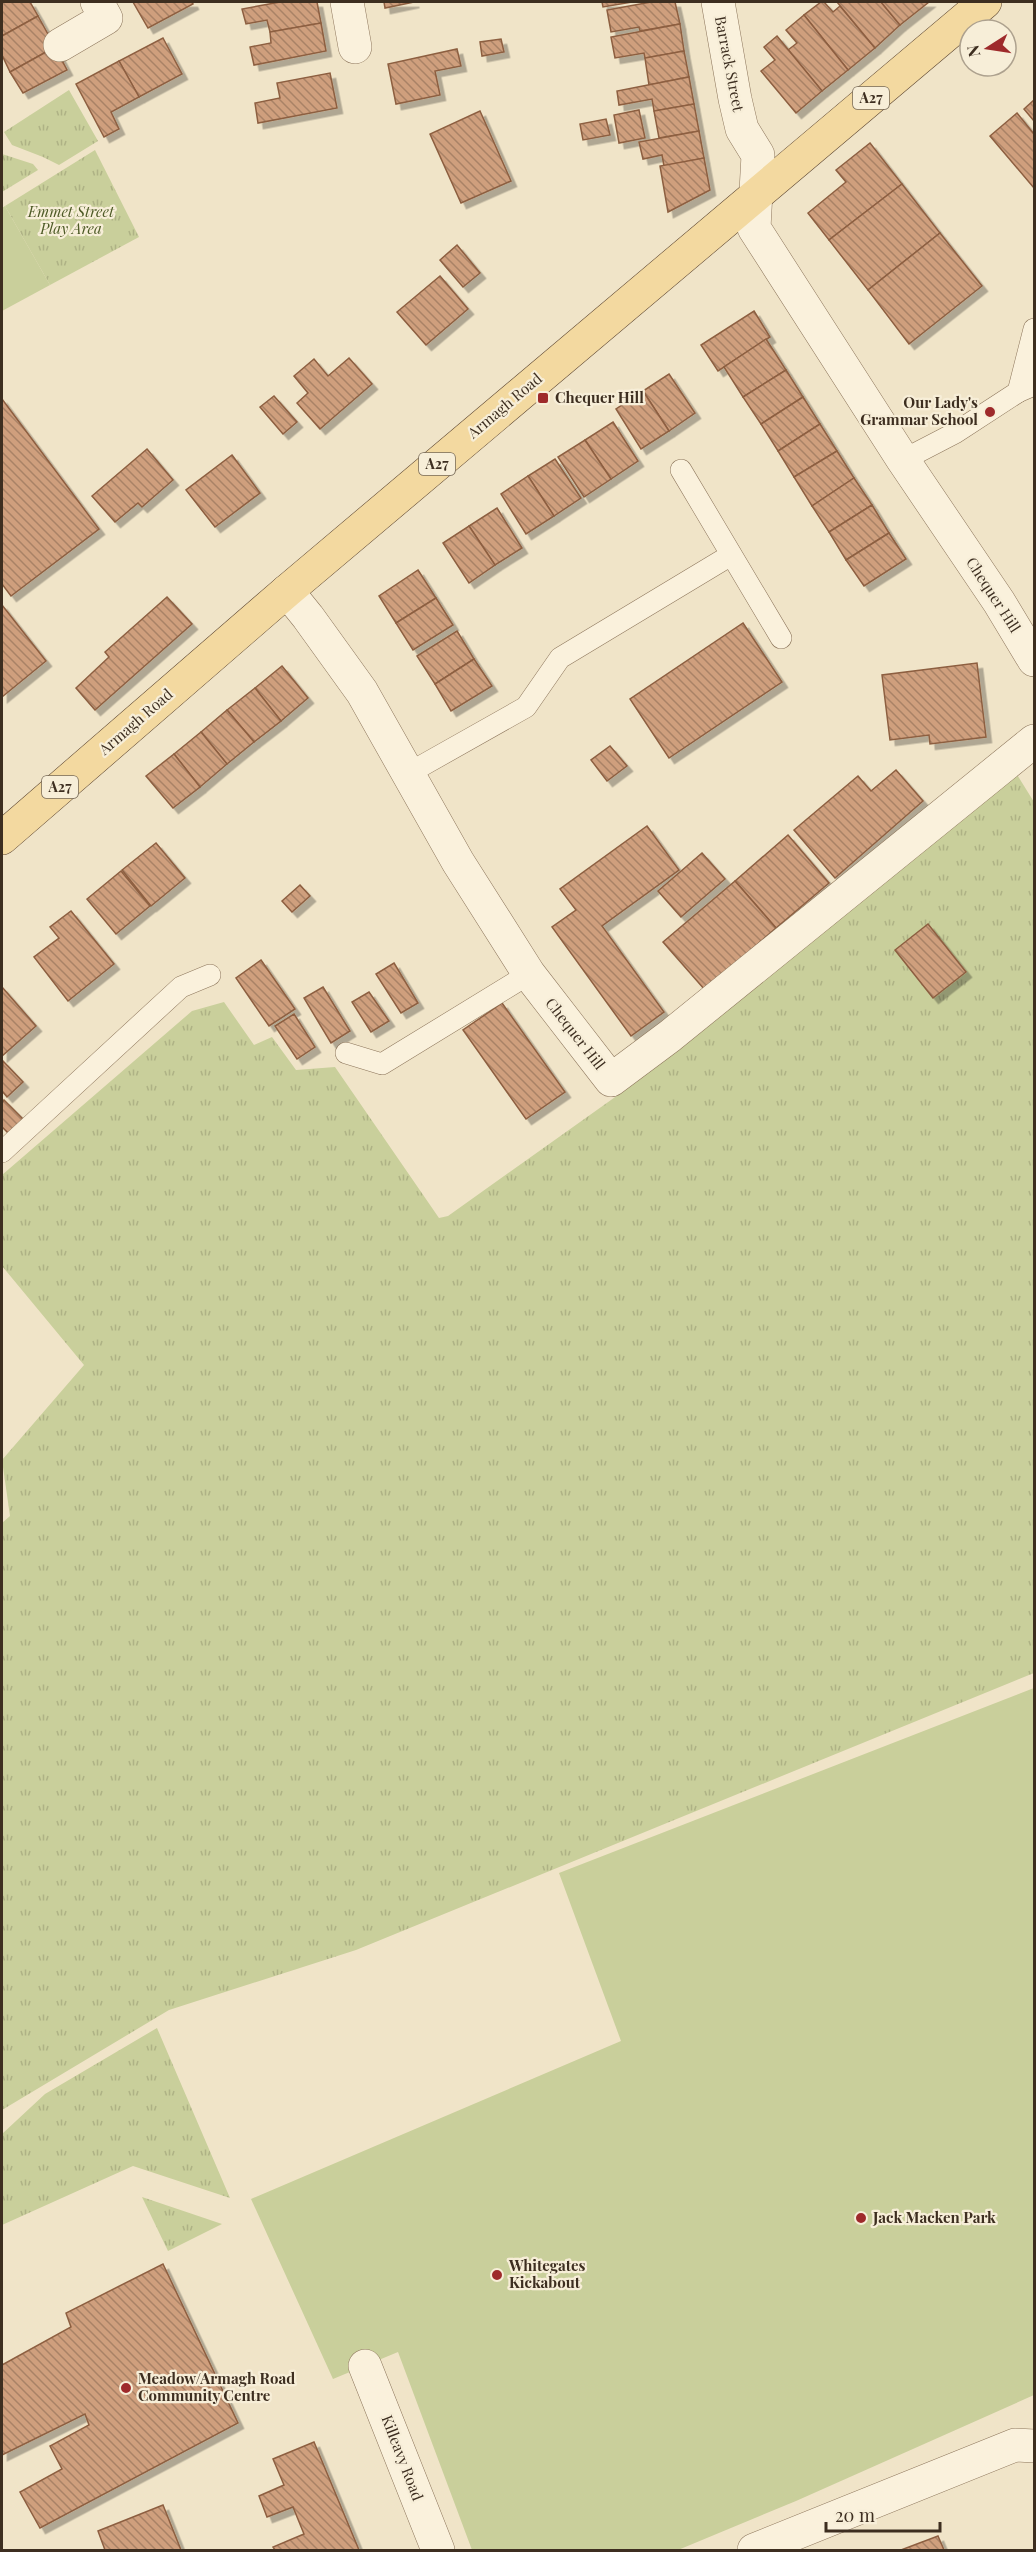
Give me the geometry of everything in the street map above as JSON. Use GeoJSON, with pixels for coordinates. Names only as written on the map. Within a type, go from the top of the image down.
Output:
{"type":"FeatureCollection","features":[{"type":"Feature","properties":{"kind":"main road","name":"Armagh Road"},"geometry":{"type":"LineString","coordinates":[[2,838],[287,591],[985,2]]}},
{"type":"Feature","properties":{"kind":"street"},"geometry":{"type":"LineString","coordinates":[[60,45],[106,18],[97,2]]}},
{"type":"Feature","properties":{"kind":"street"},"geometry":{"type":"LineString","coordinates":[[347,2],[355,47]]}},
{"type":"Feature","properties":{"kind":"street","name":"Barrack Street"},"geometry":{"type":"LineString","coordinates":[[718,2],[742,129],[758,155],[757,194]]}},
{"type":"Feature","properties":{"kind":"street","name":"Chequer Hill"},"geometry":{"type":"LineString","coordinates":[[757,194],[754,228],[1035,660]]}},
{"type":"Feature","properties":{"kind":"street","name":"Chequer Hill"},"geometry":{"type":"LineString","coordinates":[[287,591],[362,692],[458,862],[530,974],[611,1080],[670,1036],[1035,741]]}},
{"type":"Feature","properties":{"kind":"street","name":"Killeavy Road"},"geometry":{"type":"LineString","coordinates":[[365,2366],[438,2550]]}},
{"type":"Feature","properties":{"kind":"street"},"geometry":{"type":"LineString","coordinates":[[754,2550],[1015,2445],[1035,2446]]}},
{"type":"Feature","properties":{"kind":"lane"},"geometry":{"type":"LineString","coordinates":[[903,460],[955,433],[1026,389],[1035,329]]}},
{"type":"Feature","properties":{"kind":"lane"},"geometry":{"type":"LineString","coordinates":[[681,470],[781,638]]}},
{"type":"Feature","properties":{"kind":"lane"},"geometry":{"type":"LineString","coordinates":[[409,773],[526,707],[560,658],[731,555]]}},
{"type":"Feature","properties":{"kind":"lane"},"geometry":{"type":"LineString","coordinates":[[346,1053],[382,1064],[530,974]]}},
{"type":"Feature","properties":{"kind":"lane"},"geometry":{"type":"LineString","coordinates":[[2,1152],[181,987],[210,975]]}},
{"type":"Feature","properties":{"kind":"green space"},"geometry":{"type":"Polygon","coordinates":[[[69,90],[98,141],[59,165],[12,145],[4,132],[69,90]]]}},
{"type":"Feature","properties":{"kind":"green space","name":"Emmet Street Play Area"},"geometry":{"type":"Polygon","coordinates":[[[95,150],[139,237],[50,285],[5,206],[95,150]]]}},
{"type":"Feature","properties":{"kind":"green space"},"geometry":{"type":"Polygon","coordinates":[[[2,154],[33,164],[38,170],[2,192],[2,154]]]}},
{"type":"Feature","properties":{"kind":"green space"},"geometry":{"type":"Polygon","coordinates":[[[5,206],[50,285],[2,311],[2,208],[5,206]]]}},
{"type":"Feature","properties":{"kind":"green space"},"geometry":{"type":"Polygon","coordinates":[[[1016,773],[1034,802],[1034,1673],[356,1950],[169,2010],[2,2110],[2,1523],[10,1516],[2,1460],[84,1365],[2,1266],[2,1175],[192,1011],[224,1002],[254,1045],[272,1037],[296,1070],[335,1067],[439,1218],[448,1216],[618,1095],[1016,773]]]}},
{"type":"Feature","properties":{"kind":"green space","name":"Jack Macken Park"},"geometry":{"type":"Polygon","coordinates":[[[1034,1688],[1034,2395],[796,2501],[678,2550],[472,2550],[398,2352],[333,2379],[251,2199],[621,2041],[559,1873],[1034,1688]]]}},
{"type":"Feature","properties":{"kind":"green space"},"geometry":{"type":"Polygon","coordinates":[[[157,2028],[230,2198],[133,2166],[2,2225],[2,2134],[45,2094],[157,2028]]]}},
{"type":"Feature","properties":{"kind":"green space"},"geometry":{"type":"Polygon","coordinates":[[[142,2197],[222,2224],[168,2251],[142,2197]]]}},
{"type":"Feature","properties":{"kind":"building"},"geometry":{"type":"Polygon","coordinates":[[[2,2],[30,2],[38,16],[2,36],[2,2]]]}},
{"type":"Feature","properties":{"kind":"building"},"geometry":{"type":"Polygon","coordinates":[[[133,2],[192,2],[193,4],[148,28],[133,2]]]}},
{"type":"Feature","properties":{"kind":"building"},"geometry":{"type":"Polygon","coordinates":[[[280,2],[317,2],[321,23],[270,32],[267,20],[246,24],[242,9],[280,2]]]}},
{"type":"Feature","properties":{"kind":"building"},"geometry":{"type":"Polygon","coordinates":[[[384,2],[414,2],[385,8],[384,2]]]}},
{"type":"Feature","properties":{"kind":"building"},"geometry":{"type":"Polygon","coordinates":[[[602,2],[632,2],[603,7],[602,2]]]}},
{"type":"Feature","properties":{"kind":"building"},"geometry":{"type":"Polygon","coordinates":[[[651,2],[675,2],[680,24],[640,31],[639,27],[611,32],[607,10],[651,2]]]}},
{"type":"Feature","properties":{"kind":"building"},"geometry":{"type":"Polygon","coordinates":[[[824,2],[833,12],[840,6],[875,48],[848,70],[804,15],[824,2]]]}},
{"type":"Feature","properties":{"kind":"building"},"geometry":{"type":"Polygon","coordinates":[[[837,2],[881,2],[900,25],[875,48],[837,2]]]}},
{"type":"Feature","properties":{"kind":"building"},"geometry":{"type":"Polygon","coordinates":[[[881,2],[929,2],[900,25],[881,2]]]}},
{"type":"Feature","properties":{"kind":"building"},"geometry":{"type":"Polygon","coordinates":[[[804,15],[848,70],[822,91],[788,50],[797,43],[786,30],[804,15]]]}},
{"type":"Feature","properties":{"kind":"building"},"geometry":{"type":"Polygon","coordinates":[[[38,16],[55,47],[10,72],[2,55],[2,36],[38,16]]]}},
{"type":"Feature","properties":{"kind":"building"},"geometry":{"type":"Polygon","coordinates":[[[321,23],[326,51],[254,65],[250,47],[271,43],[270,32],[321,23]]]}},
{"type":"Feature","properties":{"kind":"building"},"geometry":{"type":"Polygon","coordinates":[[[680,24],[684,51],[645,58],[644,53],[615,58],[611,37],[680,24]]]}},
{"type":"Feature","properties":{"kind":"building"},"geometry":{"type":"Polygon","coordinates":[[[777,36],[822,91],[796,113],[761,71],[775,60],[764,47],[777,36]]]}},
{"type":"Feature","properties":{"kind":"building"},"geometry":{"type":"Polygon","coordinates":[[[163,38],[182,74],[139,97],[119,61],[163,38]]]}},
{"type":"Feature","properties":{"kind":"building"},"geometry":{"type":"Polygon","coordinates":[[[501,39],[504,52],[482,56],[480,42],[501,39]]]}},
{"type":"Feature","properties":{"kind":"building"},"geometry":{"type":"Polygon","coordinates":[[[55,47],[67,70],[23,93],[10,72],[55,47]]]}},
{"type":"Feature","properties":{"kind":"building"},"geometry":{"type":"Polygon","coordinates":[[[457,49],[461,66],[435,71],[440,95],[396,104],[388,64],[457,49]]]}},
{"type":"Feature","properties":{"kind":"building"},"geometry":{"type":"Polygon","coordinates":[[[684,51],[689,77],[649,85],[645,58],[684,51]]]}},
{"type":"Feature","properties":{"kind":"building"},"geometry":{"type":"Polygon","coordinates":[[[119,61],[139,97],[111,112],[119,129],[104,137],[76,84],[119,61]]]}},
{"type":"Feature","properties":{"kind":"building"},"geometry":{"type":"Polygon","coordinates":[[[330,73],[337,108],[258,123],[255,103],[280,98],[277,83],[330,73]]]}},
{"type":"Feature","properties":{"kind":"building"},"geometry":{"type":"Polygon","coordinates":[[[689,77],[694,104],[654,111],[652,99],[619,105],[617,91],[689,77]]]}},
{"type":"Feature","properties":{"kind":"building"},"geometry":{"type":"Polygon","coordinates":[[[1034,100],[1034,121],[1024,109],[1034,100]]]}},
{"type":"Feature","properties":{"kind":"building"},"geometry":{"type":"Polygon","coordinates":[[[694,104],[699,131],[659,138],[654,111],[694,104]]]}},
{"type":"Feature","properties":{"kind":"building"},"geometry":{"type":"Polygon","coordinates":[[[639,110],[645,138],[619,143],[614,115],[639,110]]]}},
{"type":"Feature","properties":{"kind":"building"},"geometry":{"type":"Polygon","coordinates":[[[480,111],[511,181],[461,203],[430,134],[480,111]]]}},
{"type":"Feature","properties":{"kind":"building"},"geometry":{"type":"Polygon","coordinates":[[[1017,113],[1034,134],[1034,188],[990,136],[1017,113]]]}},
{"type":"Feature","properties":{"kind":"building"},"geometry":{"type":"Polygon","coordinates":[[[606,119],[610,135],[583,140],[580,124],[606,119]]]}},
{"type":"Feature","properties":{"kind":"building"},"geometry":{"type":"Polygon","coordinates":[[[699,131],[704,158],[664,166],[662,155],[643,159],[639,142],[699,131]]]}},
{"type":"Feature","properties":{"kind":"building"},"geometry":{"type":"Polygon","coordinates":[[[870,143],[902,184],[829,240],[808,213],[846,182],[836,170],[870,143]]]}},
{"type":"Feature","properties":{"kind":"building"},"geometry":{"type":"Polygon","coordinates":[[[704,158],[710,190],[668,212],[660,166],[704,158]]]}},
{"type":"Feature","properties":{"kind":"building"},"geometry":{"type":"Polygon","coordinates":[[[902,184],[940,233],[868,290],[829,240],[902,184]]]}},
{"type":"Feature","properties":{"kind":"building"},"geometry":{"type":"Polygon","coordinates":[[[940,233],[982,286],[909,344],[868,290],[940,233]]]}},
{"type":"Feature","properties":{"kind":"building"},"geometry":{"type":"Polygon","coordinates":[[[457,245],[480,273],[463,287],[440,260],[457,245]]]}},
{"type":"Feature","properties":{"kind":"building"},"geometry":{"type":"Polygon","coordinates":[[[440,276],[468,309],[426,345],[397,312],[440,276]]]}},
{"type":"Feature","properties":{"kind":"building"},"geometry":{"type":"Polygon","coordinates":[[[754,311],[770,337],[718,371],[701,345],[754,311]]]}},
{"type":"Feature","properties":{"kind":"building"},"geometry":{"type":"Polygon","coordinates":[[[766,339],[786,370],[743,397],[724,367],[766,339]]]}},
{"type":"Feature","properties":{"kind":"building"},"geometry":{"type":"Polygon","coordinates":[[[349,358],[372,384],[320,429],[297,403],[308,393],[294,376],[314,359],[328,376],[349,358]]]}},
{"type":"Feature","properties":{"kind":"building"},"geometry":{"type":"Polygon","coordinates":[[[786,370],[803,397],[761,424],[743,397],[786,370]]]}},
{"type":"Feature","properties":{"kind":"building"},"geometry":{"type":"Polygon","coordinates":[[[669,374],[695,413],[669,431],[643,391],[669,374]]]}},
{"type":"Feature","properties":{"kind":"building"},"geometry":{"type":"Polygon","coordinates":[[[643,391],[669,431],[641,449],[616,409],[643,391]]]}},
{"type":"Feature","properties":{"kind":"building"},"geometry":{"type":"Polygon","coordinates":[[[274,396],[297,422],[283,434],[260,407],[274,396]]]}},
{"type":"Feature","properties":{"kind":"building"},"geometry":{"type":"Polygon","coordinates":[[[803,397],[820,424],[778,451],[761,424],[803,397]]]}},
{"type":"Feature","properties":{"kind":"building"},"geometry":{"type":"Polygon","coordinates":[[[2,399],[99,529],[11,596],[2,584],[2,399]]]}},
{"type":"Feature","properties":{"kind":"building"},"geometry":{"type":"Polygon","coordinates":[[[613,422],[638,461],[611,479],[585,440],[613,422]]]}},
{"type":"Feature","properties":{"kind":"building"},"geometry":{"type":"Polygon","coordinates":[[[820,424],[837,451],[794,477],[778,451],[820,424]]]}},
{"type":"Feature","properties":{"kind":"building"},"geometry":{"type":"Polygon","coordinates":[[[585,440],[611,479],[584,497],[558,457],[585,440]]]}},
{"type":"Feature","properties":{"kind":"building"},"geometry":{"type":"Polygon","coordinates":[[[147,449],[173,480],[142,507],[138,503],[115,522],[92,496],[147,449]]]}},
{"type":"Feature","properties":{"kind":"building"},"geometry":{"type":"Polygon","coordinates":[[[837,451],[854,478],[812,506],[794,477],[837,451]]]}},
{"type":"Feature","properties":{"kind":"building"},"geometry":{"type":"Polygon","coordinates":[[[232,455],[260,493],[215,527],[186,490],[232,455]]]}},
{"type":"Feature","properties":{"kind":"building"},"geometry":{"type":"Polygon","coordinates":[[[555,459],[581,498],[554,516],[528,476],[555,459]]]}},
{"type":"Feature","properties":{"kind":"building"},"geometry":{"type":"Polygon","coordinates":[[[528,476],[554,516],[526,534],[501,494],[528,476]]]}},
{"type":"Feature","properties":{"kind":"building"},"geometry":{"type":"Polygon","coordinates":[[[854,478],[872,505],[829,532],[812,506],[854,478]]]}},
{"type":"Feature","properties":{"kind":"building"},"geometry":{"type":"Polygon","coordinates":[[[872,505],[889,533],[846,560],[829,532],[872,505]]]}},
{"type":"Feature","properties":{"kind":"building"},"geometry":{"type":"Polygon","coordinates":[[[497,508],[522,548],[495,565],[469,526],[497,508]]]}},
{"type":"Feature","properties":{"kind":"building"},"geometry":{"type":"Polygon","coordinates":[[[469,526],[495,565],[469,583],[443,543],[469,526]]]}},
{"type":"Feature","properties":{"kind":"building"},"geometry":{"type":"Polygon","coordinates":[[[889,533],[906,559],[864,586],[846,560],[889,533]]]}},
{"type":"Feature","properties":{"kind":"building"},"geometry":{"type":"Polygon","coordinates":[[[418,570],[436,598],[396,623],[379,596],[418,570]]]}},
{"type":"Feature","properties":{"kind":"building"},"geometry":{"type":"Polygon","coordinates":[[[167,597],[192,624],[95,710],[76,688],[109,657],[105,652],[167,597]]]}},
{"type":"Feature","properties":{"kind":"building"},"geometry":{"type":"Polygon","coordinates":[[[436,598],[453,625],[413,650],[396,623],[436,598]]]}},
{"type":"Feature","properties":{"kind":"building"},"geometry":{"type":"Polygon","coordinates":[[[2,605],[46,661],[2,697],[2,605]]]}},
{"type":"Feature","properties":{"kind":"building"},"geometry":{"type":"Polygon","coordinates":[[[743,623],[782,682],[669,758],[630,699],[743,623]]]}},
{"type":"Feature","properties":{"kind":"building"},"geometry":{"type":"Polygon","coordinates":[[[457,631],[474,659],[435,684],[417,656],[457,631]]]}},
{"type":"Feature","properties":{"kind":"building"},"geometry":{"type":"Polygon","coordinates":[[[474,659],[492,686],[451,711],[435,684],[474,659]]]}},
{"type":"Feature","properties":{"kind":"building"},"geometry":{"type":"Polygon","coordinates":[[[977,663],[986,737],[930,744],[929,735],[890,740],[882,675],[977,663]]]}},
{"type":"Feature","properties":{"kind":"building"},"geometry":{"type":"Polygon","coordinates":[[[282,666],[308,698],[281,721],[255,688],[282,666]]]}},
{"type":"Feature","properties":{"kind":"building"},"geometry":{"type":"Polygon","coordinates":[[[255,688],[281,721],[254,742],[227,710],[255,688]]]}},
{"type":"Feature","properties":{"kind":"building"},"geometry":{"type":"Polygon","coordinates":[[[227,710],[254,742],[227,764],[201,732],[227,710]]]}},
{"type":"Feature","properties":{"kind":"building"},"geometry":{"type":"Polygon","coordinates":[[[201,732],[227,764],[200,787],[174,754],[201,732]]]}},
{"type":"Feature","properties":{"kind":"building"},"geometry":{"type":"Polygon","coordinates":[[[610,746],[627,766],[607,781],[591,760],[610,746]]]}},
{"type":"Feature","properties":{"kind":"building"},"geometry":{"type":"Polygon","coordinates":[[[174,754],[200,787],[173,808],[146,776],[174,754]]]}},
{"type":"Feature","properties":{"kind":"building"},"geometry":{"type":"Polygon","coordinates":[[[896,770],[923,801],[835,878],[794,830],[858,776],[871,791],[896,770]]]}},
{"type":"Feature","properties":{"kind":"building"},"geometry":{"type":"Polygon","coordinates":[[[647,826],[679,870],[602,926],[664,1012],[631,1036],[552,927],[576,910],[560,889],[647,826]]]}},
{"type":"Feature","properties":{"kind":"building"},"geometry":{"type":"Polygon","coordinates":[[[788,835],[829,883],[776,928],[735,881],[788,835]]]}},
{"type":"Feature","properties":{"kind":"building"},"geometry":{"type":"Polygon","coordinates":[[[156,843],[185,878],[151,906],[122,870],[156,843]]]}},
{"type":"Feature","properties":{"kind":"building"},"geometry":{"type":"Polygon","coordinates":[[[702,853],[725,879],[681,917],[658,891],[702,853]]]}},
{"type":"Feature","properties":{"kind":"building"},"geometry":{"type":"Polygon","coordinates":[[[121,871],[150,906],[116,934],[87,899],[121,871]]]}},
{"type":"Feature","properties":{"kind":"building"},"geometry":{"type":"Polygon","coordinates":[[[735,881],[776,928],[705,990],[663,942],[735,881]]]}},
{"type":"Feature","properties":{"kind":"building"},"geometry":{"type":"Polygon","coordinates":[[[300,885],[310,896],[292,912],[282,901],[300,885]]]}},
{"type":"Feature","properties":{"kind":"building"},"geometry":{"type":"Polygon","coordinates":[[[71,911],[114,964],[68,1001],[34,957],[59,938],[50,927],[71,911]]]}},
{"type":"Feature","properties":{"kind":"building"},"geometry":{"type":"Polygon","coordinates":[[[928,924],[966,972],[933,998],[895,950],[928,924]]]}},
{"type":"Feature","properties":{"kind":"building"},"geometry":{"type":"Polygon","coordinates":[[[261,960],[295,1009],[269,1026],[236,978],[261,960]]]}},
{"type":"Feature","properties":{"kind":"building"},"geometry":{"type":"Polygon","coordinates":[[[394,963],[418,1003],[401,1013],[376,974],[394,963]]]}},
{"type":"Feature","properties":{"kind":"building"},"geometry":{"type":"Polygon","coordinates":[[[2,987],[36,1026],[2,1056],[2,987]]]}},
{"type":"Feature","properties":{"kind":"building"},"geometry":{"type":"Polygon","coordinates":[[[323,987],[350,1031],[331,1043],[304,998],[323,987]]]}},
{"type":"Feature","properties":{"kind":"building"},"geometry":{"type":"Polygon","coordinates":[[[369,992],[389,1021],[371,1032],[352,1002],[369,992]]]}},
{"type":"Feature","properties":{"kind":"building"},"geometry":{"type":"Polygon","coordinates":[[[502,1003],[565,1092],[526,1119],[463,1030],[502,1003]]]}},
{"type":"Feature","properties":{"kind":"building"},"geometry":{"type":"Polygon","coordinates":[[[294,1014],[315,1047],[297,1059],[275,1026],[294,1014]]]}},
{"type":"Feature","properties":{"kind":"building"},"geometry":{"type":"Polygon","coordinates":[[[3,1061],[23,1082],[7,1097],[2,1091],[3,1061]]]}},
{"type":"Feature","properties":{"kind":"building"},"geometry":{"type":"Polygon","coordinates":[[[4,1100],[23,1119],[9,1134],[2,1127],[4,1100]]]}},
{"type":"Feature","properties":{"kind":"building"},"geometry":{"type":"Polygon","coordinates":[[[163,2264],[238,2423],[40,2528],[20,2492],[62,2469],[50,2446],[89,2425],[85,2414],[2,2455],[2,2365],[71,2327],[66,2313],[163,2264]]]}},
{"type":"Feature","properties":{"kind":"building"},"geometry":{"type":"Polygon","coordinates":[[[314,2442],[359,2550],[275,2550],[273,2547],[304,2534],[293,2507],[267,2517],[259,2496],[284,2485],[273,2459],[314,2442]]]}},
{"type":"Feature","properties":{"kind":"building"},"geometry":{"type":"Polygon","coordinates":[[[163,2505],[181,2550],[105,2550],[98,2531],[163,2505]]]}},
{"type":"Feature","properties":{"kind":"building"},"geometry":{"type":"Polygon","coordinates":[[[938,2536],[944,2550],[901,2550],[938,2536]]]}},
{"type":"Feature","properties":{"kind":"place","name":"Chequer Hill"},"geometry":{"type":"Point","coordinates":[543,398]}},
{"type":"Feature","properties":{"kind":"place","name":"Our Lady's Grammar School"},"geometry":{"type":"Point","coordinates":[990,412]}},
{"type":"Feature","properties":{"kind":"place","name":"Jack Macken Park"},"geometry":{"type":"Point","coordinates":[861,2218]}},
{"type":"Feature","properties":{"kind":"place","name":"Whitegates Kickabout"},"geometry":{"type":"Point","coordinates":[497,2275]}},
{"type":"Feature","properties":{"kind":"place","name":"Meadow/Armagh Road Community Centre"},"geometry":{"type":"Point","coordinates":[126,2388]}}]}
